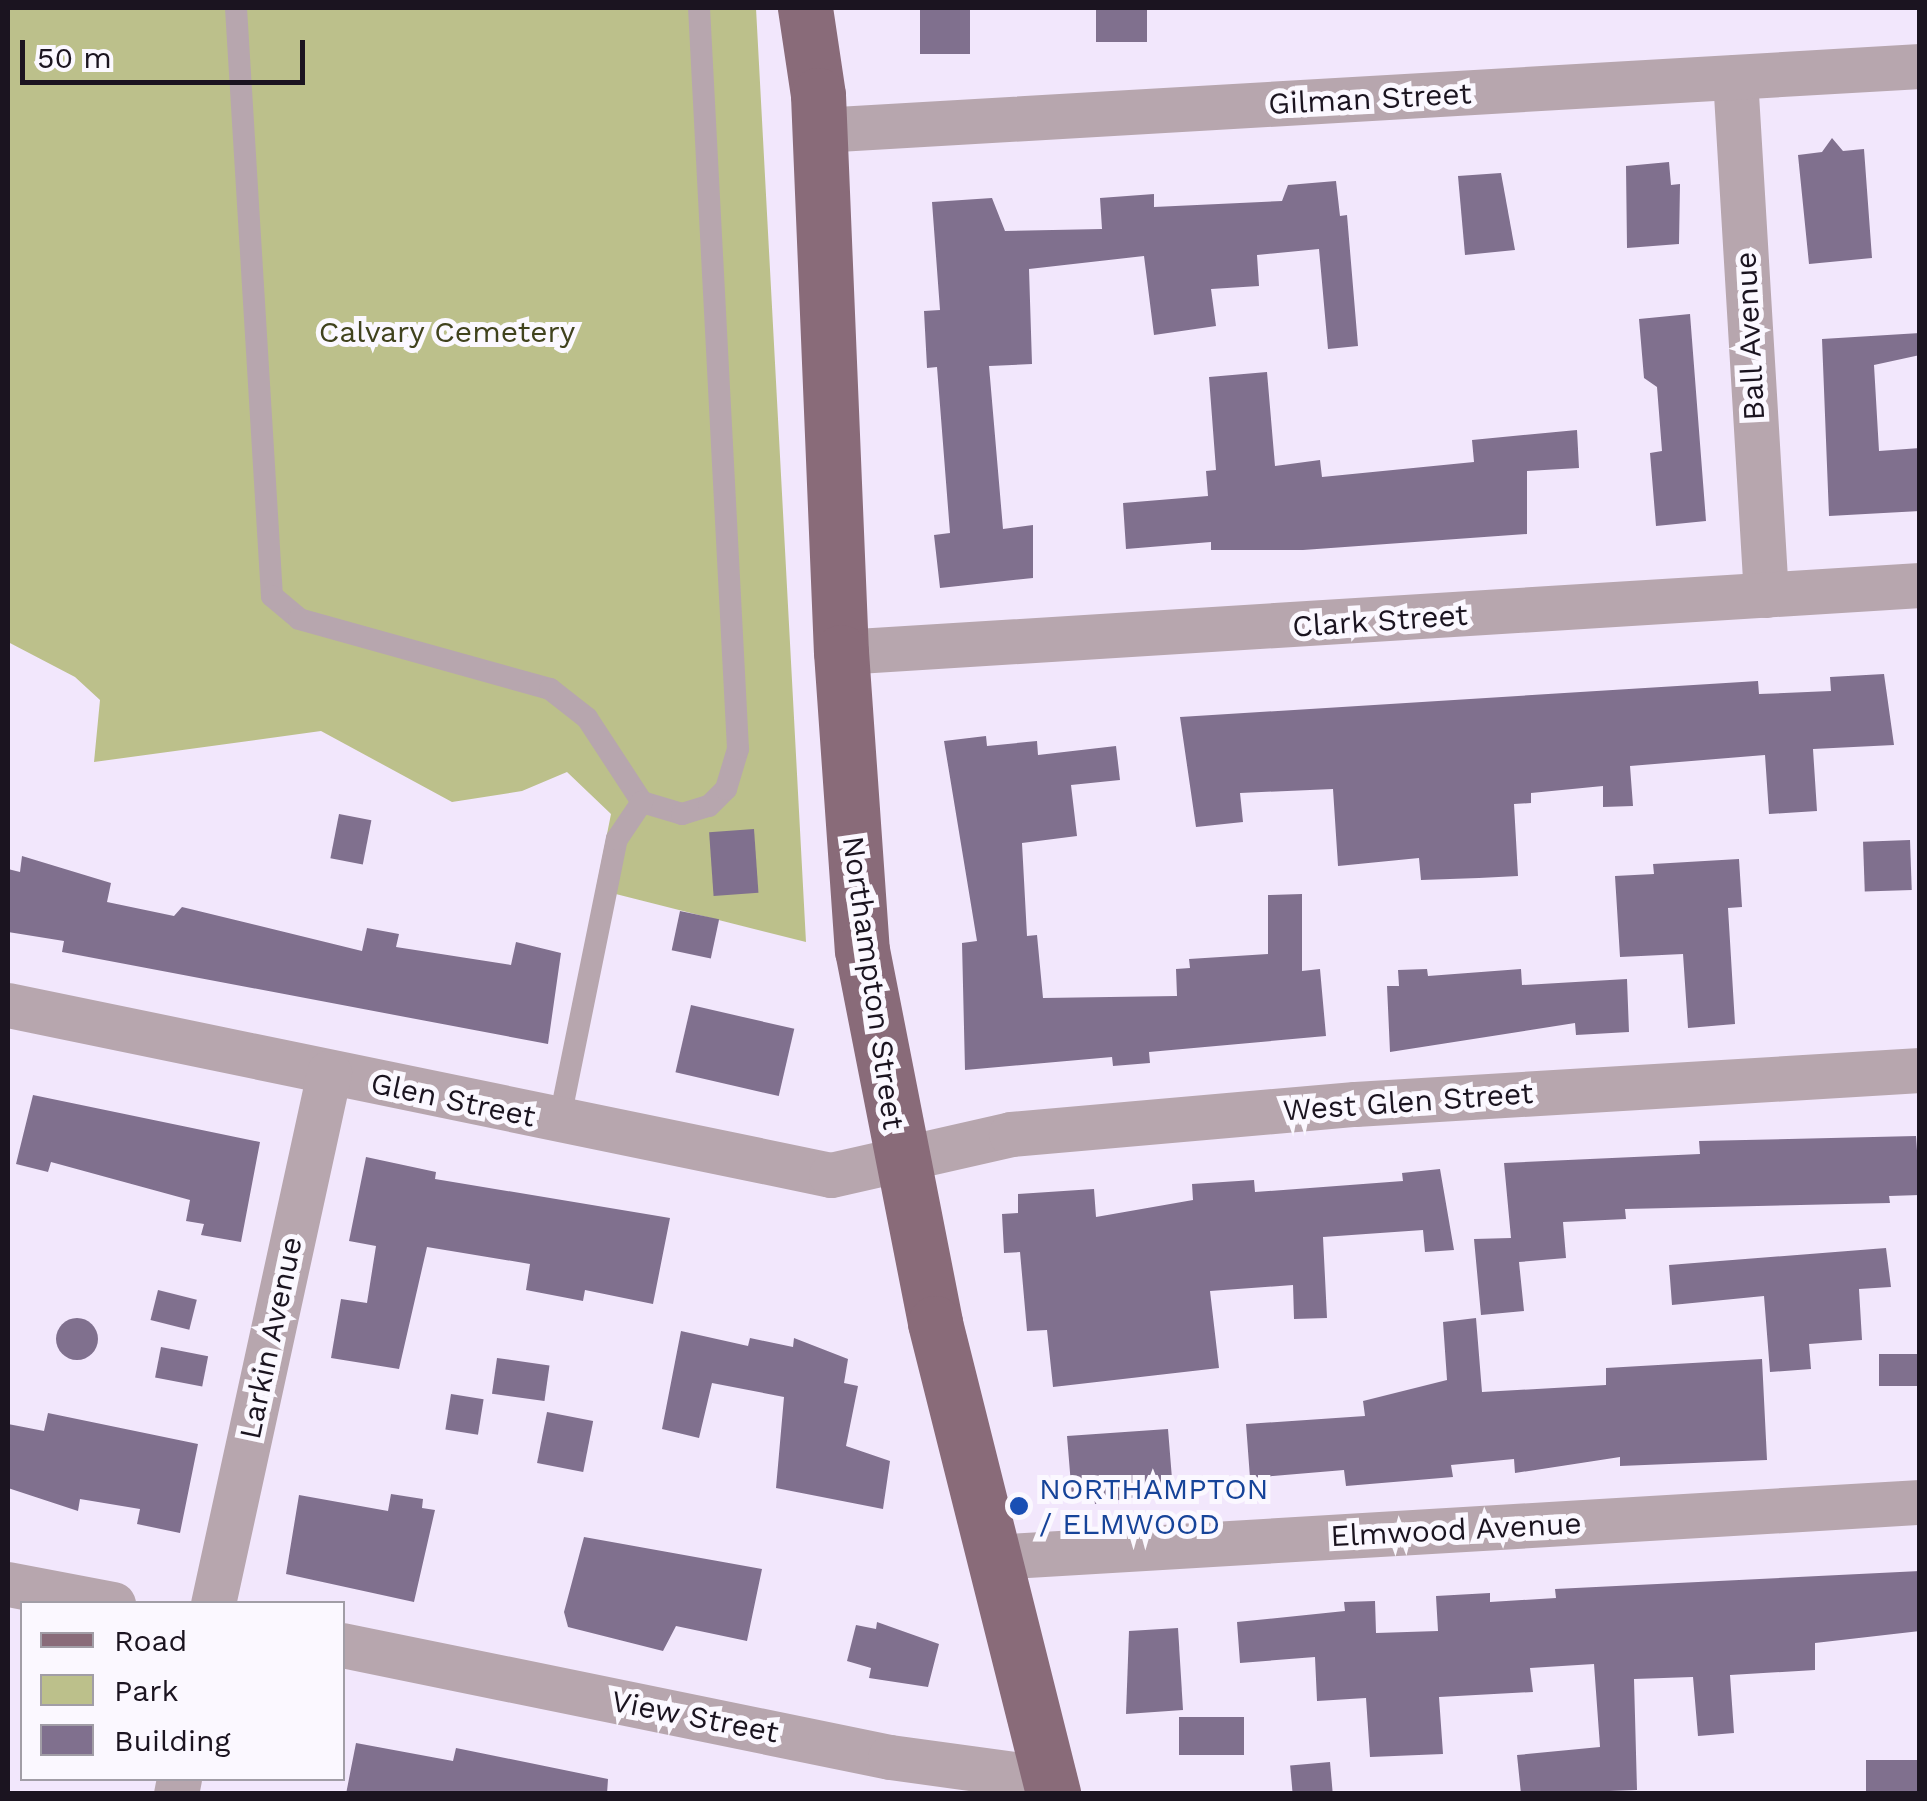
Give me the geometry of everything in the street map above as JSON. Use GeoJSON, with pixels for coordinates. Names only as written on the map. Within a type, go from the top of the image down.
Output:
{"type":"FeatureCollection","features":[{"type":"Feature","properties":{"kind":"main road","name":"Northampton Street"},"geometry":{"type":"LineString","coordinates":[[806,8],[819,113],[840,652],[862,950],[901,1164],[1051,1786]]}},
{"type":"Feature","properties":{"kind":"main road","name":"Northampton Street"},"geometry":{"type":"LineString","coordinates":[[819,113],[825,8]]}},
{"type":"Feature","properties":{"kind":"street","name":"Gilman Street"},"geometry":{"type":"LineString","coordinates":[[819,113],[1735,78],[1920,66]]}},
{"type":"Feature","properties":{"kind":"street","name":"Ball Avenue"},"geometry":{"type":"LineString","coordinates":[[1735,78],[1766,595]]}},
{"type":"Feature","properties":{"kind":"street","name":"Clark Street"},"geometry":{"type":"LineString","coordinates":[[840,652],[1920,585]]}},
{"type":"Feature","properties":{"kind":"street","name":"Glen Street"},"geometry":{"type":"LineString","coordinates":[[8,1005],[790,1172],[901,1164]]}},
{"type":"Feature","properties":{"kind":"street","name":"West Glen Street"},"geometry":{"type":"LineString","coordinates":[[901,1164],[946,1145],[1011,1134],[1356,1104],[1920,1070]]}},
{"type":"Feature","properties":{"kind":"street","name":"Larkin Avenue"},"geometry":{"type":"LineString","coordinates":[[214,1601],[329,1073]]}},
{"type":"Feature","properties":{"kind":"street","name":"Elmwood Avenue"},"geometry":{"type":"LineString","coordinates":[[993,1557],[1920,1502]]}},
{"type":"Feature","properties":{"kind":"street"},"geometry":{"type":"LineString","coordinates":[[8,1584],[97,1601]]}},
{"type":"Feature","properties":{"kind":"street","name":"View Street"},"geometry":{"type":"LineString","coordinates":[[345,1646],[1051,1786]]}},
{"type":"Feature","properties":{"kind":"lane"},"geometry":{"type":"LineString","coordinates":[[236,8],[272,596],[299,619],[564,697],[587,718],[642,802],[668,814],[697,811],[718,798],[738,766],[699,8]]}},
{"type":"Feature","properties":{"kind":"lane"},"geometry":{"type":"LineString","coordinates":[[558,1123],[617,839],[642,802]]}},
{"type":"Feature","properties":{"kind":"green space","name":"Calvary Cemetery"},"geometry":{"type":"Polygon","coordinates":[[[8,8],[756,8],[806,942],[596,889],[611,814],[567,772],[522,791],[452,802],[321,731],[94,762],[100,700],[75,677],[8,642],[8,8]]]}},
{"type":"Feature","properties":{"kind":"building"},"geometry":{"type":"Polygon","coordinates":[[[920,8],[970,8],[970,54],[920,54],[920,8]]]}},
{"type":"Feature","properties":{"kind":"building"},"geometry":{"type":"Polygon","coordinates":[[[1096,8],[1147,8],[1147,42],[1096,42],[1096,8]]]}},
{"type":"Feature","properties":{"kind":"building"},"geometry":{"type":"Polygon","coordinates":[[[1832,138],[1843,151],[1864,149],[1872,258],[1809,264],[1798,155],[1822,152],[1832,138]]]}},
{"type":"Feature","properties":{"kind":"building"},"geometry":{"type":"Polygon","coordinates":[[[1669,162],[1671,185],[1680,184],[1679,244],[1627,248],[1626,166],[1669,162]]]}},
{"type":"Feature","properties":{"kind":"building"},"geometry":{"type":"Polygon","coordinates":[[[1501,173],[1515,250],[1465,255],[1458,176],[1501,173]]]}},
{"type":"Feature","properties":{"kind":"building"},"geometry":{"type":"Polygon","coordinates":[[[1336,181],[1340,216],[1347,215],[1358,346],[1328,349],[1319,249],[1257,255],[1259,286],[1211,289],[1216,326],[1154,335],[1144,256],[1029,269],[1032,364],[989,366],[1003,529],[1033,525],[1033,578],[940,588],[934,535],[950,533],[937,367],[927,368],[924,311],[940,310],[932,202],[992,198],[1005,231],[1102,229],[1100,198],[1154,194],[1154,207],[1282,201],[1288,185],[1336,181]]]}},
{"type":"Feature","properties":{"kind":"building"},"geometry":{"type":"Polygon","coordinates":[[[1690,314],[1706,521],[1656,526],[1650,453],[1662,451],[1657,387],[1644,378],[1639,319],[1690,314]]]}},
{"type":"Feature","properties":{"kind":"building"},"geometry":{"type":"Polygon","coordinates":[[[1920,333],[1920,355],[1874,365],[1879,451],[1920,448],[1920,511],[1829,516],[1822,339],[1920,333]]]}},
{"type":"Feature","properties":{"kind":"building"},"geometry":{"type":"Polygon","coordinates":[[[1267,372],[1275,466],[1320,460],[1322,477],[1474,462],[1472,440],[1577,430],[1579,468],[1527,471],[1527,534],[1303,550],[1211,550],[1211,542],[1126,549],[1123,503],[1208,496],[1206,471],[1216,470],[1209,377],[1267,372]]]}},
{"type":"Feature","properties":{"kind":"building"},"geometry":{"type":"Polygon","coordinates":[[[1884,674],[1894,745],[1813,749],[1817,811],[1769,814],[1765,755],[1630,766],[1633,806],[1603,807],[1603,786],[1531,793],[1531,803],[1514,804],[1518,876],[1421,880],[1419,858],[1338,866],[1333,789],[1240,793],[1243,822],[1196,827],[1180,717],[1758,681],[1759,694],[1831,691],[1830,677],[1884,674]]]}},
{"type":"Feature","properties":{"kind":"building"},"geometry":{"type":"Polygon","coordinates":[[[986,736],[987,746],[1037,741],[1038,755],[1116,746],[1120,780],[1071,785],[1077,836],[1022,843],[1027,936],[1037,935],[1043,998],[1177,996],[1176,969],[1190,968],[1189,959],[1268,954],[1268,895],[1302,894],[1302,971],[1320,969],[1326,1036],[1149,1052],[1150,1063],[1113,1066],[1112,1057],[965,1070],[962,943],[977,941],[944,741],[986,736]]]}},
{"type":"Feature","properties":{"kind":"building"},"geometry":{"type":"Polygon","coordinates":[[[339,814],[371,820],[363,864],[330,858],[339,814]]]}},
{"type":"Feature","properties":{"kind":"building"},"geometry":{"type":"Polygon","coordinates":[[[754,829],[758,893],[714,896],[709,832],[754,829]]]}},
{"type":"Feature","properties":{"kind":"building"},"geometry":{"type":"Polygon","coordinates":[[[1910,840],[1912,890],[1865,892],[1863,842],[1910,840]]]}},
{"type":"Feature","properties":{"kind":"building"},"geometry":{"type":"Polygon","coordinates":[[[22,856],[111,883],[107,902],[174,916],[182,907],[362,951],[367,928],[399,934],[396,947],[511,965],[516,942],[561,953],[548,1044],[62,952],[64,941],[8,932],[8,869],[20,872],[22,856]]]}},
{"type":"Feature","properties":{"kind":"building"},"geometry":{"type":"Polygon","coordinates":[[[1739,859],[1742,907],[1728,908],[1735,1024],[1688,1028],[1683,954],[1620,957],[1615,876],[1654,874],[1653,864],[1739,859]]]}},
{"type":"Feature","properties":{"kind":"building"},"geometry":{"type":"Polygon","coordinates":[[[680,911],[719,919],[711,958],[672,950],[680,911]]]}},
{"type":"Feature","properties":{"kind":"building"},"geometry":{"type":"Polygon","coordinates":[[[1427,969],[1428,976],[1521,969],[1522,985],[1627,979],[1629,1032],[1576,1035],[1575,1023],[1390,1052],[1387,986],[1399,986],[1398,970],[1427,969]]]}},
{"type":"Feature","properties":{"kind":"building"},"geometry":{"type":"Polygon","coordinates":[[[691,1005],[794,1029],[779,1096],[675,1072],[691,1005]]]}},
{"type":"Feature","properties":{"kind":"building"},"geometry":{"type":"Polygon","coordinates":[[[33,1095],[260,1142],[241,1242],[201,1235],[204,1224],[186,1221],[190,1200],[51,1162],[48,1172],[16,1164],[33,1095]]]}},
{"type":"Feature","properties":{"kind":"building"},"geometry":{"type":"Polygon","coordinates":[[[1916,1136],[1920,1195],[1889,1196],[1890,1203],[1625,1209],[1626,1219],[1563,1222],[1566,1258],[1519,1262],[1524,1311],[1481,1315],[1474,1239],[1511,1238],[1504,1163],[1700,1154],[1699,1141],[1916,1136]]]}},
{"type":"Feature","properties":{"kind":"building"},"geometry":{"type":"Polygon","coordinates":[[[366,1157],[436,1172],[435,1179],[670,1218],[653,1304],[585,1290],[583,1301],[526,1290],[530,1264],[427,1247],[399,1369],[331,1358],[341,1299],[367,1303],[376,1246],[349,1241],[366,1157]]]}},
{"type":"Feature","properties":{"kind":"building"},"geometry":{"type":"Polygon","coordinates":[[[1440,1169],[1454,1250],[1425,1252],[1423,1230],[1323,1237],[1327,1318],[1294,1319],[1293,1285],[1210,1291],[1219,1368],[1053,1387],[1047,1330],[1027,1331],[1020,1252],[1004,1253],[1002,1214],[1018,1213],[1018,1194],[1094,1189],[1096,1217],[1193,1200],[1192,1184],[1254,1180],[1255,1192],[1403,1181],[1402,1173],[1440,1169]]]}},
{"type":"Feature","properties":{"kind":"building"},"geometry":{"type":"Polygon","coordinates":[[[1886,1248],[1891,1287],[1859,1289],[1862,1340],[1809,1344],[1811,1369],[1770,1372],[1764,1296],[1672,1305],[1669,1265],[1886,1248]]]}},
{"type":"Feature","properties":{"kind":"building"},"geometry":{"type":"Polygon","coordinates":[[[158,1290],[197,1300],[189,1330],[151,1320],[158,1290]]]}},
{"type":"Feature","properties":{"kind":"building"},"geometry":{"type":"Polygon","coordinates":[[[77,1318],[92,1324],[98,1339],[92,1354],[77,1360],[62,1354],[56,1339],[62,1324],[77,1318]]]}},
{"type":"Feature","properties":{"kind":"building"},"geometry":{"type":"Polygon","coordinates":[[[1476,1318],[1482,1392],[1606,1385],[1606,1368],[1762,1359],[1767,1460],[1620,1466],[1620,1457],[1515,1473],[1514,1459],[1451,1465],[1453,1477],[1346,1486],[1344,1470],[1250,1478],[1246,1424],[1365,1416],[1363,1401],[1447,1380],[1443,1322],[1476,1318]]]}},
{"type":"Feature","properties":{"kind":"building"},"geometry":{"type":"Polygon","coordinates":[[[681,1331],[748,1346],[750,1338],[793,1347],[794,1338],[848,1359],[844,1383],[858,1386],[846,1446],[890,1461],[883,1509],[776,1488],[784,1397],[712,1383],[699,1438],[662,1429],[681,1331]]]}},
{"type":"Feature","properties":{"kind":"building"},"geometry":{"type":"Polygon","coordinates":[[[161,1347],[208,1356],[202,1387],[155,1377],[161,1347]]]}},
{"type":"Feature","properties":{"kind":"building"},"geometry":{"type":"Polygon","coordinates":[[[1879,1354],[1920,1354],[1920,1386],[1879,1386],[1879,1354]]]}},
{"type":"Feature","properties":{"kind":"building"},"geometry":{"type":"Polygon","coordinates":[[[497,1358],[549,1365],[544,1401],[492,1394],[497,1358]]]}},
{"type":"Feature","properties":{"kind":"building"},"geometry":{"type":"Polygon","coordinates":[[[451,1394],[484,1399],[478,1435],[445,1430],[451,1394]]]}},
{"type":"Feature","properties":{"kind":"building"},"geometry":{"type":"Polygon","coordinates":[[[547,1412],[593,1421],[583,1472],[537,1463],[547,1412]]]}},
{"type":"Feature","properties":{"kind":"building"},"geometry":{"type":"Polygon","coordinates":[[[48,1413],[198,1444],[180,1533],[137,1524],[140,1509],[80,1499],[78,1511],[8,1488],[8,1424],[44,1431],[48,1413]]]}},
{"type":"Feature","properties":{"kind":"building"},"geometry":{"type":"Polygon","coordinates":[[[1168,1429],[1173,1491],[1095,1504],[1094,1496],[1072,1497],[1067,1436],[1168,1429]]]}},
{"type":"Feature","properties":{"kind":"building"},"geometry":{"type":"Polygon","coordinates":[[[391,1494],[423,1499],[422,1508],[435,1510],[414,1602],[286,1574],[299,1495],[388,1511],[391,1494]]]}},
{"type":"Feature","properties":{"kind":"building"},"geometry":{"type":"Polygon","coordinates":[[[584,1537],[762,1569],[747,1641],[676,1626],[663,1651],[568,1627],[564,1612],[584,1537]]]}},
{"type":"Feature","properties":{"kind":"building"},"geometry":{"type":"Polygon","coordinates":[[[1920,1571],[1920,1631],[1815,1643],[1815,1670],[1730,1675],[1734,1733],[1698,1736],[1693,1677],[1634,1679],[1637,1790],[1521,1794],[1517,1755],[1600,1747],[1594,1664],[1530,1668],[1533,1692],[1439,1697],[1443,1754],[1370,1757],[1366,1698],[1317,1701],[1315,1657],[1240,1663],[1237,1622],[1345,1611],[1344,1602],[1375,1601],[1376,1633],[1438,1631],[1436,1596],[1490,1593],[1490,1602],[1556,1598],[1555,1589],[1920,1571]]]}},
{"type":"Feature","properties":{"kind":"building"},"geometry":{"type":"Polygon","coordinates":[[[877,1622],[939,1644],[928,1687],[869,1678],[871,1668],[847,1661],[856,1625],[876,1629],[877,1622]]]}},
{"type":"Feature","properties":{"kind":"building"},"geometry":{"type":"Polygon","coordinates":[[[1178,1628],[1183,1710],[1126,1714],[1129,1631],[1178,1628]]]}},
{"type":"Feature","properties":{"kind":"building"},"geometry":{"type":"Polygon","coordinates":[[[1179,1717],[1244,1717],[1244,1755],[1179,1755],[1179,1717]]]}},
{"type":"Feature","properties":{"kind":"building"},"geometry":{"type":"Polygon","coordinates":[[[356,1743],[453,1761],[456,1748],[608,1779],[607,1794],[346,1794],[356,1743]]]}},
{"type":"Feature","properties":{"kind":"building"},"geometry":{"type":"Polygon","coordinates":[[[1866,1760],[1920,1760],[1920,1794],[1866,1794],[1866,1760]]]}},
{"type":"Feature","properties":{"kind":"building"},"geometry":{"type":"Polygon","coordinates":[[[1330,1762],[1333,1794],[1293,1794],[1290,1765],[1330,1762]]]}},
{"type":"Feature","properties":{"kind":"place","name":"NORTHAMPTON / ELMWOOD"},"geometry":{"type":"Point","coordinates":[1019,1506]}}]}
